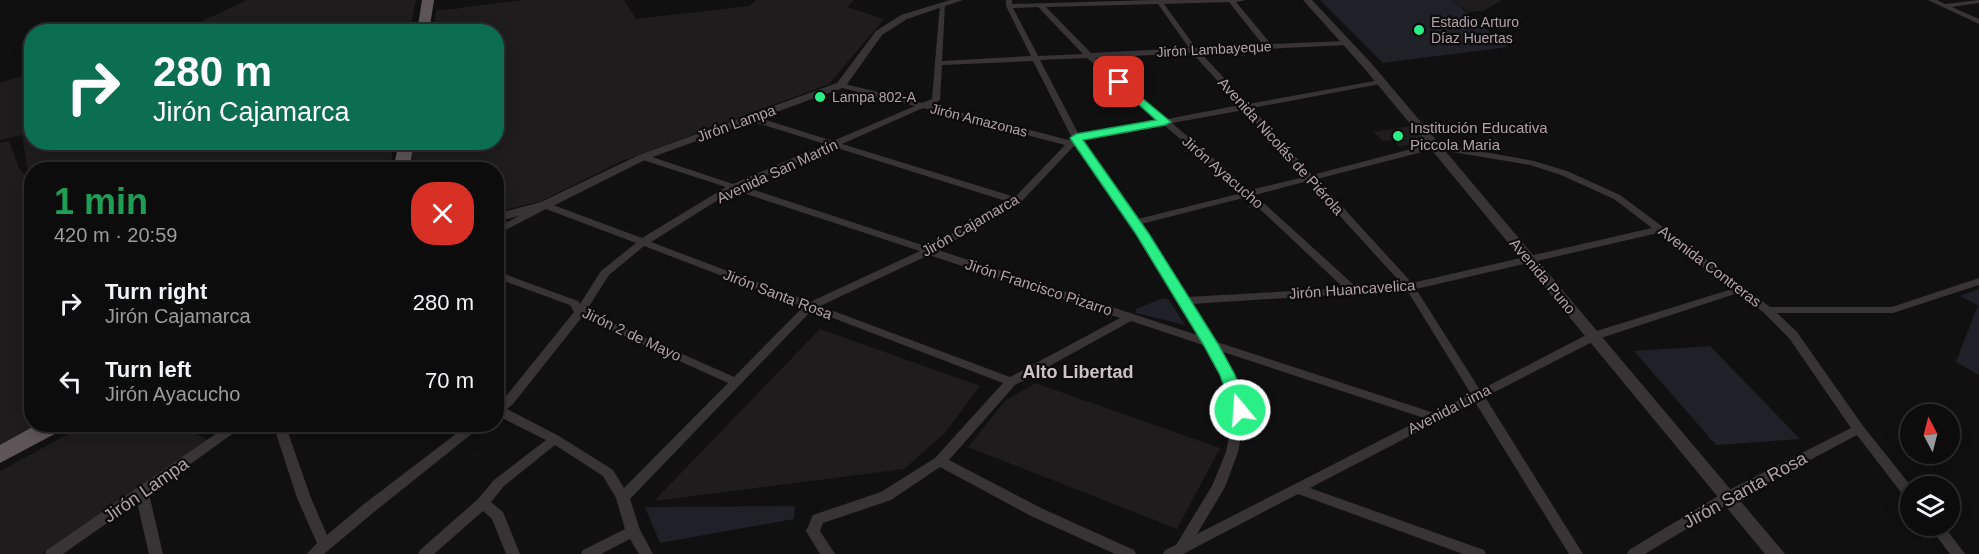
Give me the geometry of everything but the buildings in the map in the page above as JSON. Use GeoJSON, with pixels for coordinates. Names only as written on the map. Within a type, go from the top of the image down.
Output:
{"type":"FeatureCollection","features":[{"type":"Feature","properties":{"kind":"highway"},"geometry":{"type":"LineString","coordinates":[[424,24],[428,0]]}},
{"type":"Feature","properties":{"kind":"highway"},"geometry":{"type":"LineString","coordinates":[[0,455],[42,432]]}},
{"type":"Feature","properties":{"kind":"street"},"geometry":{"type":"LineString","coordinates":[[841,85],[879,33],[904,17],[959,0]]}},
{"type":"Feature","properties":{"kind":"street"},"geometry":{"type":"LineString","coordinates":[[1231,0],[1269,47]]}},
{"type":"Feature","properties":{"kind":"street"},"geometry":{"type":"LineString","coordinates":[[1176,550],[1218,487],[1232,452],[1240,410],[1228,375],[1210,344],[1135,223],[1076,143],[1009,3],[1040,5],[1243,0]]}},
{"type":"Feature","properties":{"kind":"street","name":"Avenida Puno"},"geometry":{"type":"LineString","coordinates":[[1307,0],[1380,82],[1776,554]]}},
{"type":"Feature","properties":{"kind":"street"},"geometry":{"type":"LineString","coordinates":[[1931,0],[1979,22]]}},
{"type":"Feature","properties":{"kind":"street","name":"Avenida Nicolás de Piérola"},"geometry":{"type":"LineString","coordinates":[[1159,1],[1194,50],[1410,287],[1576,554]]}},
{"type":"Feature","properties":{"kind":"street"},"geometry":{"type":"LineString","coordinates":[[1945,7],[1979,1]]}},
{"type":"Feature","properties":{"kind":"street"},"geometry":{"type":"LineString","coordinates":[[923,106],[936,100],[942,5]]}},
{"type":"Feature","properties":{"kind":"street","name":"Jirón Ayacucho"},"geometry":{"type":"LineString","coordinates":[[1040,5],[1089,56],[1249,194],[1353,290]]}},
{"type":"Feature","properties":{"kind":"street","name":"Jirón Lambayeque"},"geometry":{"type":"LineString","coordinates":[[939,63],[1346,43]]}},
{"type":"Feature","properties":{"kind":"street"},"geometry":{"type":"LineString","coordinates":[[1076,143],[1165,122],[1380,82]]}},
{"type":"Feature","properties":{"kind":"street","name":"Jirón Amazonas"},"geometry":{"type":"LineString","coordinates":[[841,85],[1076,143]]}},
{"type":"Feature","properties":{"kind":"street","name":"Jirón Lampa"},"geometry":{"type":"LineString","coordinates":[[504,228],[600,176],[841,85]]}},
{"type":"Feature","properties":{"kind":"street","name":"Avenida San Martín"},"geometry":{"type":"LineString","coordinates":[[504,405],[580,312],[605,273],[644,242],[733,187],[923,106]]}},
{"type":"Feature","properties":{"kind":"street"},"geometry":{"type":"LineString","coordinates":[[750,118],[1017,201]]}},
{"type":"Feature","properties":{"kind":"street","name":"Jirón Cajamarca"},"geometry":{"type":"LineString","coordinates":[[623,498],[810,306],[929,251],[1017,201],[1076,143]]}},
{"type":"Feature","properties":{"kind":"street"},"geometry":{"type":"LineString","coordinates":[[1135,223],[1434,146]]}},
{"type":"Feature","properties":{"kind":"street","name":"Avenida Contreras"},"geometry":{"type":"LineString","coordinates":[[1434,146],[1531,163],[1564,172],[1617,197],[1767,310],[1793,335],[1859,429],[1900,481]]}},
{"type":"Feature","properties":{"kind":"street","name":"Jirón Francisco Pizarro"},"geometry":{"type":"LineString","coordinates":[[643,158],[1434,417]]}},
{"type":"Feature","properties":{"kind":"street"},"geometry":{"type":"LineString","coordinates":[[504,216],[546,205]]}},
{"type":"Feature","properties":{"kind":"street","name":"Jirón Santa Rosa"},"geometry":{"type":"LineString","coordinates":[[546,205],[1011,382]]}},
{"type":"Feature","properties":{"kind":"street","name":"Jirón Huancavelica"},"geometry":{"type":"LineString","coordinates":[[1182,301],[1410,287],[1661,229]]}},
{"type":"Feature","properties":{"kind":"street","name":"Jirón 2 de Mayo"},"geometry":{"type":"LineString","coordinates":[[504,277],[574,303],[580,312],[736,382]]}},
{"type":"Feature","properties":{"kind":"street"},"geometry":{"type":"LineString","coordinates":[[1767,310],[1893,310],[1979,281]]}},
{"type":"Feature","properties":{"kind":"street","name":"Avenida Lima"},"geometry":{"type":"LineString","coordinates":[[1176,550],[1594,336],[1738,290]]}},
{"type":"Feature","properties":{"kind":"street"},"geometry":{"type":"LineString","coordinates":[[828,554],[813,531],[818,519],[886,496],[940,461],[1011,382],[1130,317]]}},
{"type":"Feature","properties":{"kind":"street"},"geometry":{"type":"LineString","coordinates":[[504,399],[509,401]]}},
{"type":"Feature","properties":{"kind":"street"},"geometry":{"type":"LineString","coordinates":[[504,414],[555,439],[608,473],[623,498],[633,531],[646,554]]}},
{"type":"Feature","properties":{"kind":"street","name":"Jirón Santa Rosa"},"geometry":{"type":"LineString","coordinates":[[1634,554],[1728,496],[1859,429]]}},
{"type":"Feature","properties":{"kind":"street","name":"Jirón Lampa"},"geometry":{"type":"LineString","coordinates":[[52,554],[229,432]]}},
{"type":"Feature","properties":{"kind":"street"},"geometry":{"type":"LineString","coordinates":[[282,432],[304,498],[325,545]]}},
{"type":"Feature","properties":{"kind":"street"},"geometry":{"type":"LineString","coordinates":[[314,554],[369,508],[468,432]]}},
{"type":"Feature","properties":{"kind":"street"},"geometry":{"type":"LineString","coordinates":[[425,554],[483,503],[499,483],[555,439]]}},
{"type":"Feature","properties":{"kind":"street"},"geometry":{"type":"LineString","coordinates":[[940,461],[1036,512],[1129,554]]}},
{"type":"Feature","properties":{"kind":"street"},"geometry":{"type":"LineString","coordinates":[[1296,488],[1479,554]]}},
{"type":"Feature","properties":{"kind":"street"},"geometry":{"type":"LineString","coordinates":[[142,493],[156,554]]}},
{"type":"Feature","properties":{"kind":"street"},"geometry":{"type":"LineString","coordinates":[[483,503],[498,516],[513,554]]}},
{"type":"Feature","properties":{"kind":"street"},"geometry":{"type":"LineString","coordinates":[[588,554],[633,531]]}},
{"type":"Feature","properties":{"kind":"street"},"geometry":{"type":"LineString","coordinates":[[1944,536],[1958,554]]}},
{"type":"Feature","properties":{"kind":"shaded area"},"geometry":{"type":"Polygon","coordinates":[[[247,0],[416,0],[411,24],[196,24],[247,0]]]}},
{"type":"Feature","properties":{"kind":"shaded area"},"geometry":{"type":"Polygon","coordinates":[[[522,0],[624,0],[636,19],[749,6],[756,0],[854,0],[847,7],[884,19],[829,84],[622,161],[541,201],[504,210],[504,162],[409,162],[412,150],[504,150],[504,24],[434,24],[436,11],[522,0]]]}},
{"type":"Feature","properties":{"kind":"shaded area","name":"Estadio Arturo Díaz Huertas"},"geometry":{"type":"Polygon","coordinates":[[[1320,0],[1452,0],[1508,47],[1383,63],[1320,0]]]}},
{"type":"Feature","properties":{"kind":"shaded area"},"geometry":{"type":"Polygon","coordinates":[[[1452,0],[1502,0],[1483,11],[1468,12],[1452,0]]]}},
{"type":"Feature","properties":{"kind":"shaded area"},"geometry":{"type":"Polygon","coordinates":[[[24,75],[24,148],[22,135],[0,140],[0,83],[24,75]]]}},
{"type":"Feature","properties":{"kind":"shaded area","name":"Institución Educativa Piccola Maria"},"geometry":{"type":"Polygon","coordinates":[[[1411,126],[1424,141],[1400,147],[1393,140],[1383,141],[1373,132],[1411,126]]]}},
{"type":"Feature","properties":{"kind":"shaded area"},"geometry":{"type":"Polygon","coordinates":[[[9,141],[19,168],[24,173],[24,432],[29,432],[0,447],[0,143],[9,141]]]}},
{"type":"Feature","properties":{"kind":"shaded area"},"geometry":{"type":"Polygon","coordinates":[[[24,150],[392,150],[391,162],[26,162],[24,150]]]}},
{"type":"Feature","properties":{"kind":"shaded area"},"geometry":{"type":"Polygon","coordinates":[[[1979,289],[1979,375],[1956,362],[1978,305],[1960,296],[1979,289]]]}},
{"type":"Feature","properties":{"kind":"shaded area"},"geometry":{"type":"Polygon","coordinates":[[[1163,298],[1169,300],[1185,325],[1136,313],[1136,309],[1163,298]]]}},
{"type":"Feature","properties":{"kind":"shaded area"},"geometry":{"type":"Polygon","coordinates":[[[820,329],[980,386],[945,433],[904,469],[654,501],[820,329]]]}},
{"type":"Feature","properties":{"kind":"shaded area"},"geometry":{"type":"Polygon","coordinates":[[[1710,346],[1800,439],[1716,445],[1634,351],[1710,346]]]}},
{"type":"Feature","properties":{"kind":"shaded area"},"geometry":{"type":"Polygon","coordinates":[[[1035,383],[1220,448],[1177,529],[968,447],[1005,401],[1035,383]]]}},
{"type":"Feature","properties":{"kind":"shaded area"},"geometry":{"type":"Polygon","coordinates":[[[72,432],[192,432],[215,444],[42,554],[0,554],[0,471],[72,432]]]}},
{"type":"Feature","properties":{"kind":"shaded area"},"geometry":{"type":"Polygon","coordinates":[[[795,506],[794,519],[660,543],[645,507],[795,506]]]}},
{"type":"Feature","properties":{"kind":"place","name":"Estadio Arturo Díaz Huertas"},"geometry":{"type":"Point","coordinates":[1419,30]}},
{"type":"Feature","properties":{"kind":"place","name":"Lampa 802-A"},"geometry":{"type":"Point","coordinates":[820,97]}},
{"type":"Feature","properties":{"kind":"place","name":"Institución Educativa Piccola Maria"},"geometry":{"type":"Point","coordinates":[1398,136]}},
{"type":"Feature","properties":{"kind":"district","name":"Alto Libertad"},"geometry":{"type":"Point","coordinates":[1078,372]}},
{"type":"Feature","properties":{"kind":"route"},"geometry":{"type":"LineString","coordinates":[[1119,82],[1165,122],[1076,138],[1143,234],[1210,344],[1228,375],[1240,410]]}}]}
